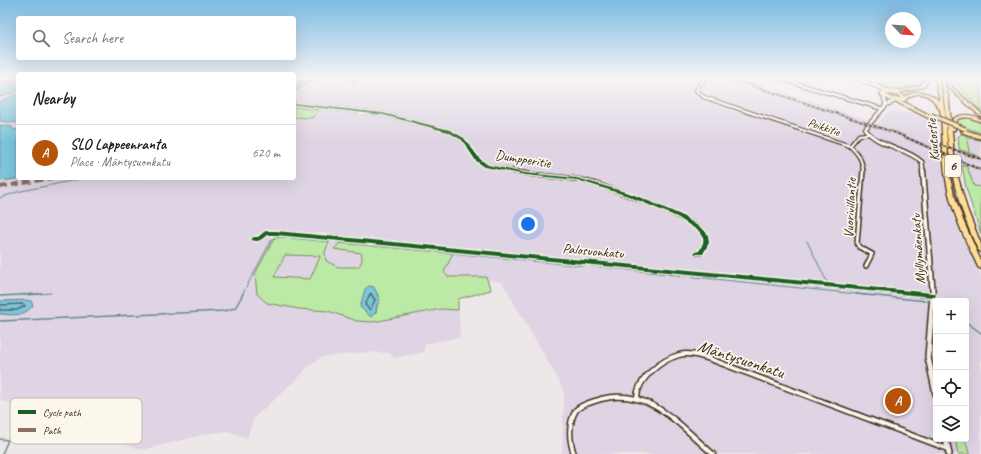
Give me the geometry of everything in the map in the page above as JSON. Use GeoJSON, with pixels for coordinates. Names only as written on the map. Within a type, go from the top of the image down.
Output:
{"type":"FeatureCollection","features":[{"type":"Feature","properties":{"kind":"highway"},"geometry":{"type":"LineString","coordinates":[[935,99],[939,104],[944,128]]}},
{"type":"Feature","properties":{"kind":"highway","name":"Kuutostie"},"geometry":{"type":"LineString","coordinates":[[941,99],[948,170],[952,193],[981,267]]}},
{"type":"Feature","properties":{"kind":"highway","name":"Kuutostie"},"geometry":{"type":"LineString","coordinates":[[947,99],[953,163],[960,194],[981,250]]}},
{"type":"Feature","properties":{"kind":"highway"},"geometry":{"type":"LineString","coordinates":[[962,99],[981,115]]}},
{"type":"Feature","properties":{"kind":"highway"},"geometry":{"type":"LineString","coordinates":[[953,163],[953,124],[955,118],[967,116],[981,121]]}},
{"type":"Feature","properties":{"kind":"main road"},"geometry":{"type":"LineString","coordinates":[[885,99],[886,105]]}},
{"type":"Feature","properties":{"kind":"main road"},"geometry":{"type":"LineString","coordinates":[[893,99],[981,136]]}},
{"type":"Feature","properties":{"kind":"main road"},"geometry":{"type":"LineString","coordinates":[[869,135],[865,128],[886,105],[901,99]]}},
{"type":"Feature","properties":{"kind":"main road"},"geometry":{"type":"LineString","coordinates":[[906,99],[909,103],[931,116]]}},
{"type":"Feature","properties":{"kind":"main road","name":"Myllymäenkatu"},"geometry":{"type":"LineString","coordinates":[[869,135],[909,151],[917,156],[922,162],[933,295],[928,357],[933,380]]}},
{"type":"Feature","properties":{"kind":"main road"},"geometry":{"type":"LineString","coordinates":[[947,442],[949,452]]}},
{"type":"Feature","properties":{"kind":"street","name":"Poikkitie"},"geometry":{"type":"LineString","coordinates":[[711,99],[850,146],[859,135],[869,135]]}},
{"type":"Feature","properties":{"kind":"street"},"geometry":{"type":"LineString","coordinates":[[850,99],[883,109]]}},
{"type":"Feature","properties":{"kind":"street","name":"Dumpperitie"},"geometry":{"type":"LineString","coordinates":[[296,104],[383,114],[438,128],[453,133],[463,139],[478,160],[492,168],[529,174],[577,179],[644,200],[679,216],[705,235],[706,243],[704,250],[701,253],[697,253]]}},
{"type":"Feature","properties":{"kind":"street","name":"Vuorivillantie"},"geometry":{"type":"LineString","coordinates":[[850,146],[860,157],[863,166],[858,243],[859,247],[872,254],[871,259],[866,266]]}},
{"type":"Feature","properties":{"kind":"street","name":"Palosuonkatu"},"geometry":{"type":"LineString","coordinates":[[254,239],[258,239],[266,233],[276,233],[933,295]]}},
{"type":"Feature","properties":{"kind":"street","name":"Mäntysuonkatu"},"geometry":{"type":"LineString","coordinates":[[637,398],[641,383],[663,364],[678,355],[694,355],[710,359],[949,452]]}},
{"type":"Feature","properties":{"kind":"street"},"geometry":{"type":"LineString","coordinates":[[574,454],[571,446],[571,422],[574,412],[577,408],[605,398],[616,396],[637,398],[662,411],[712,454]]}},
{"type":"Feature","properties":{"kind":"shaded area"},"geometry":{"type":"Polygon","coordinates":[[[0,99],[16,99],[16,180],[296,180],[296,99],[805,99],[878,123],[889,111],[911,113],[929,121],[932,141],[941,145],[969,152],[967,137],[981,141],[981,157],[970,153],[981,158],[981,187],[974,186],[967,167],[941,155],[950,199],[959,225],[981,275],[981,454],[562,454],[564,393],[558,379],[502,282],[491,280],[488,281],[491,290],[458,299],[460,337],[425,344],[424,352],[394,358],[390,353],[368,352],[322,357],[309,365],[301,375],[254,418],[247,438],[228,431],[206,434],[142,450],[124,444],[142,444],[142,398],[10,398],[10,403],[0,400],[0,99]]]}},
{"type":"Feature","properties":{"kind":"green space"},"geometry":{"type":"Polygon","coordinates":[[[970,99],[981,99],[981,111],[970,99]]]}},
{"type":"Feature","properties":{"kind":"green space"},"geometry":{"type":"Polygon","coordinates":[[[296,107],[319,110],[312,118],[296,117],[296,107]]]}},
{"type":"Feature","properties":{"kind":"green space"},"geometry":{"type":"Polygon","coordinates":[[[968,117],[981,122],[981,133],[955,124],[962,118],[968,117]]]}},
{"type":"Feature","properties":{"kind":"green space"},"geometry":{"type":"Polygon","coordinates":[[[961,134],[981,140],[967,138],[969,152],[981,158],[959,149],[958,137],[961,134]]]}},
{"type":"Feature","properties":{"kind":"green space"},"geometry":{"type":"Polygon","coordinates":[[[962,165],[967,167],[974,186],[981,187],[981,234],[966,188],[962,165]]]}},
{"type":"Feature","properties":{"kind":"green space"},"geometry":{"type":"Polygon","coordinates":[[[276,235],[328,240],[329,242],[325,252],[326,261],[338,267],[358,267],[362,259],[361,253],[334,249],[340,243],[453,253],[444,272],[448,277],[486,277],[491,290],[458,299],[458,310],[441,309],[373,322],[357,321],[328,311],[299,309],[267,303],[257,294],[255,274],[276,235]],[[285,255],[274,277],[310,279],[320,257],[320,256],[285,255]],[[365,289],[365,310],[371,317],[376,312],[379,297],[375,290],[365,289]]]}},
{"type":"Feature","properties":{"kind":"green space"},"geometry":{"type":"Polygon","coordinates":[[[956,442],[966,442],[969,453],[971,454],[958,454],[956,442]]]}},
{"type":"Feature","properties":{"kind":"water"},"geometry":{"type":"Polygon","coordinates":[[[5,99],[16,99],[16,123],[0,121],[0,101],[5,99]]]}},
{"type":"Feature","properties":{"kind":"water"},"geometry":{"type":"Polygon","coordinates":[[[0,125],[12,127],[14,130],[16,130],[16,179],[0,181],[0,125]]]}},
{"type":"Feature","properties":{"kind":"water"},"geometry":{"type":"Polygon","coordinates":[[[369,286],[374,287],[380,301],[377,305],[376,312],[371,317],[360,307],[365,289],[369,286]]]}},
{"type":"Feature","properties":{"kind":"water"},"geometry":{"type":"Polygon","coordinates":[[[0,301],[31,301],[33,305],[26,312],[9,315],[0,314],[0,301]]]}},
{"type":"Feature","properties":{"kind":"waterway"},"geometry":{"type":"LineString","coordinates":[[0,198],[17,192],[75,180]]}},
{"type":"Feature","properties":{"kind":"waterway"},"geometry":{"type":"LineString","coordinates":[[242,295],[272,239],[280,237],[330,242]]}},
{"type":"Feature","properties":{"kind":"waterway"},"geometry":{"type":"LineString","coordinates":[[807,241],[828,284]]}},
{"type":"Feature","properties":{"kind":"waterway"},"geometry":{"type":"LineString","coordinates":[[336,242],[584,266]]}},
{"type":"Feature","properties":{"kind":"waterway"},"geometry":{"type":"LineString","coordinates":[[591,266],[864,295]]}},
{"type":"Feature","properties":{"kind":"waterway"},"geometry":{"type":"LineString","coordinates":[[30,294],[51,293]]}},
{"type":"Feature","properties":{"kind":"waterway"},"geometry":{"type":"LineString","coordinates":[[0,296],[30,294]]}},
{"type":"Feature","properties":{"kind":"waterway"},"geometry":{"type":"LineString","coordinates":[[23,295],[30,294]]}},
{"type":"Feature","properties":{"kind":"waterway"},"geometry":{"type":"LineString","coordinates":[[30,294],[40,294]]}},
{"type":"Feature","properties":{"kind":"waterway"},"geometry":{"type":"LineString","coordinates":[[0,321],[224,311],[235,308],[243,294]]}},
{"type":"Feature","properties":{"kind":"waterway"},"geometry":{"type":"LineString","coordinates":[[856,294],[864,295]]}},
{"type":"Feature","properties":{"kind":"waterway"},"geometry":{"type":"LineString","coordinates":[[864,295],[927,301]]}},
{"type":"Feature","properties":{"kind":"waterway"},"geometry":{"type":"LineString","coordinates":[[969,324],[981,333]]}},
{"type":"Feature","properties":{"kind":"waterway"},"geometry":{"type":"LineString","coordinates":[[0,439],[8,440],[2,454]]}},
{"type":"Feature","properties":{"kind":"railway"},"geometry":{"type":"LineString","coordinates":[[793,99],[896,133],[981,170]]}},
{"type":"Feature","properties":{"kind":"railway"},"geometry":{"type":"LineString","coordinates":[[937,144],[981,159]]}},
{"type":"Feature","properties":{"kind":"marked path"},"geometry":{"type":"LineString","coordinates":[[0,187],[40,180]]}},
{"type":"Feature","properties":{"kind":"cycle path"},"geometry":{"type":"LineString","coordinates":[[296,104],[383,114],[449,131],[463,139],[478,160],[487,166],[525,174],[577,179],[630,195],[679,216],[702,231],[705,235],[706,243],[701,253],[697,253]]}},
{"type":"Feature","properties":{"kind":"cycle path"},"geometry":{"type":"LineString","coordinates":[[254,239],[259,239],[266,233],[276,233],[933,295]]}},
{"type":"Feature","properties":{"kind":"place","name":"SLO Lappeenranta"},"geometry":{"type":"Point","coordinates":[898,401]}}]}
